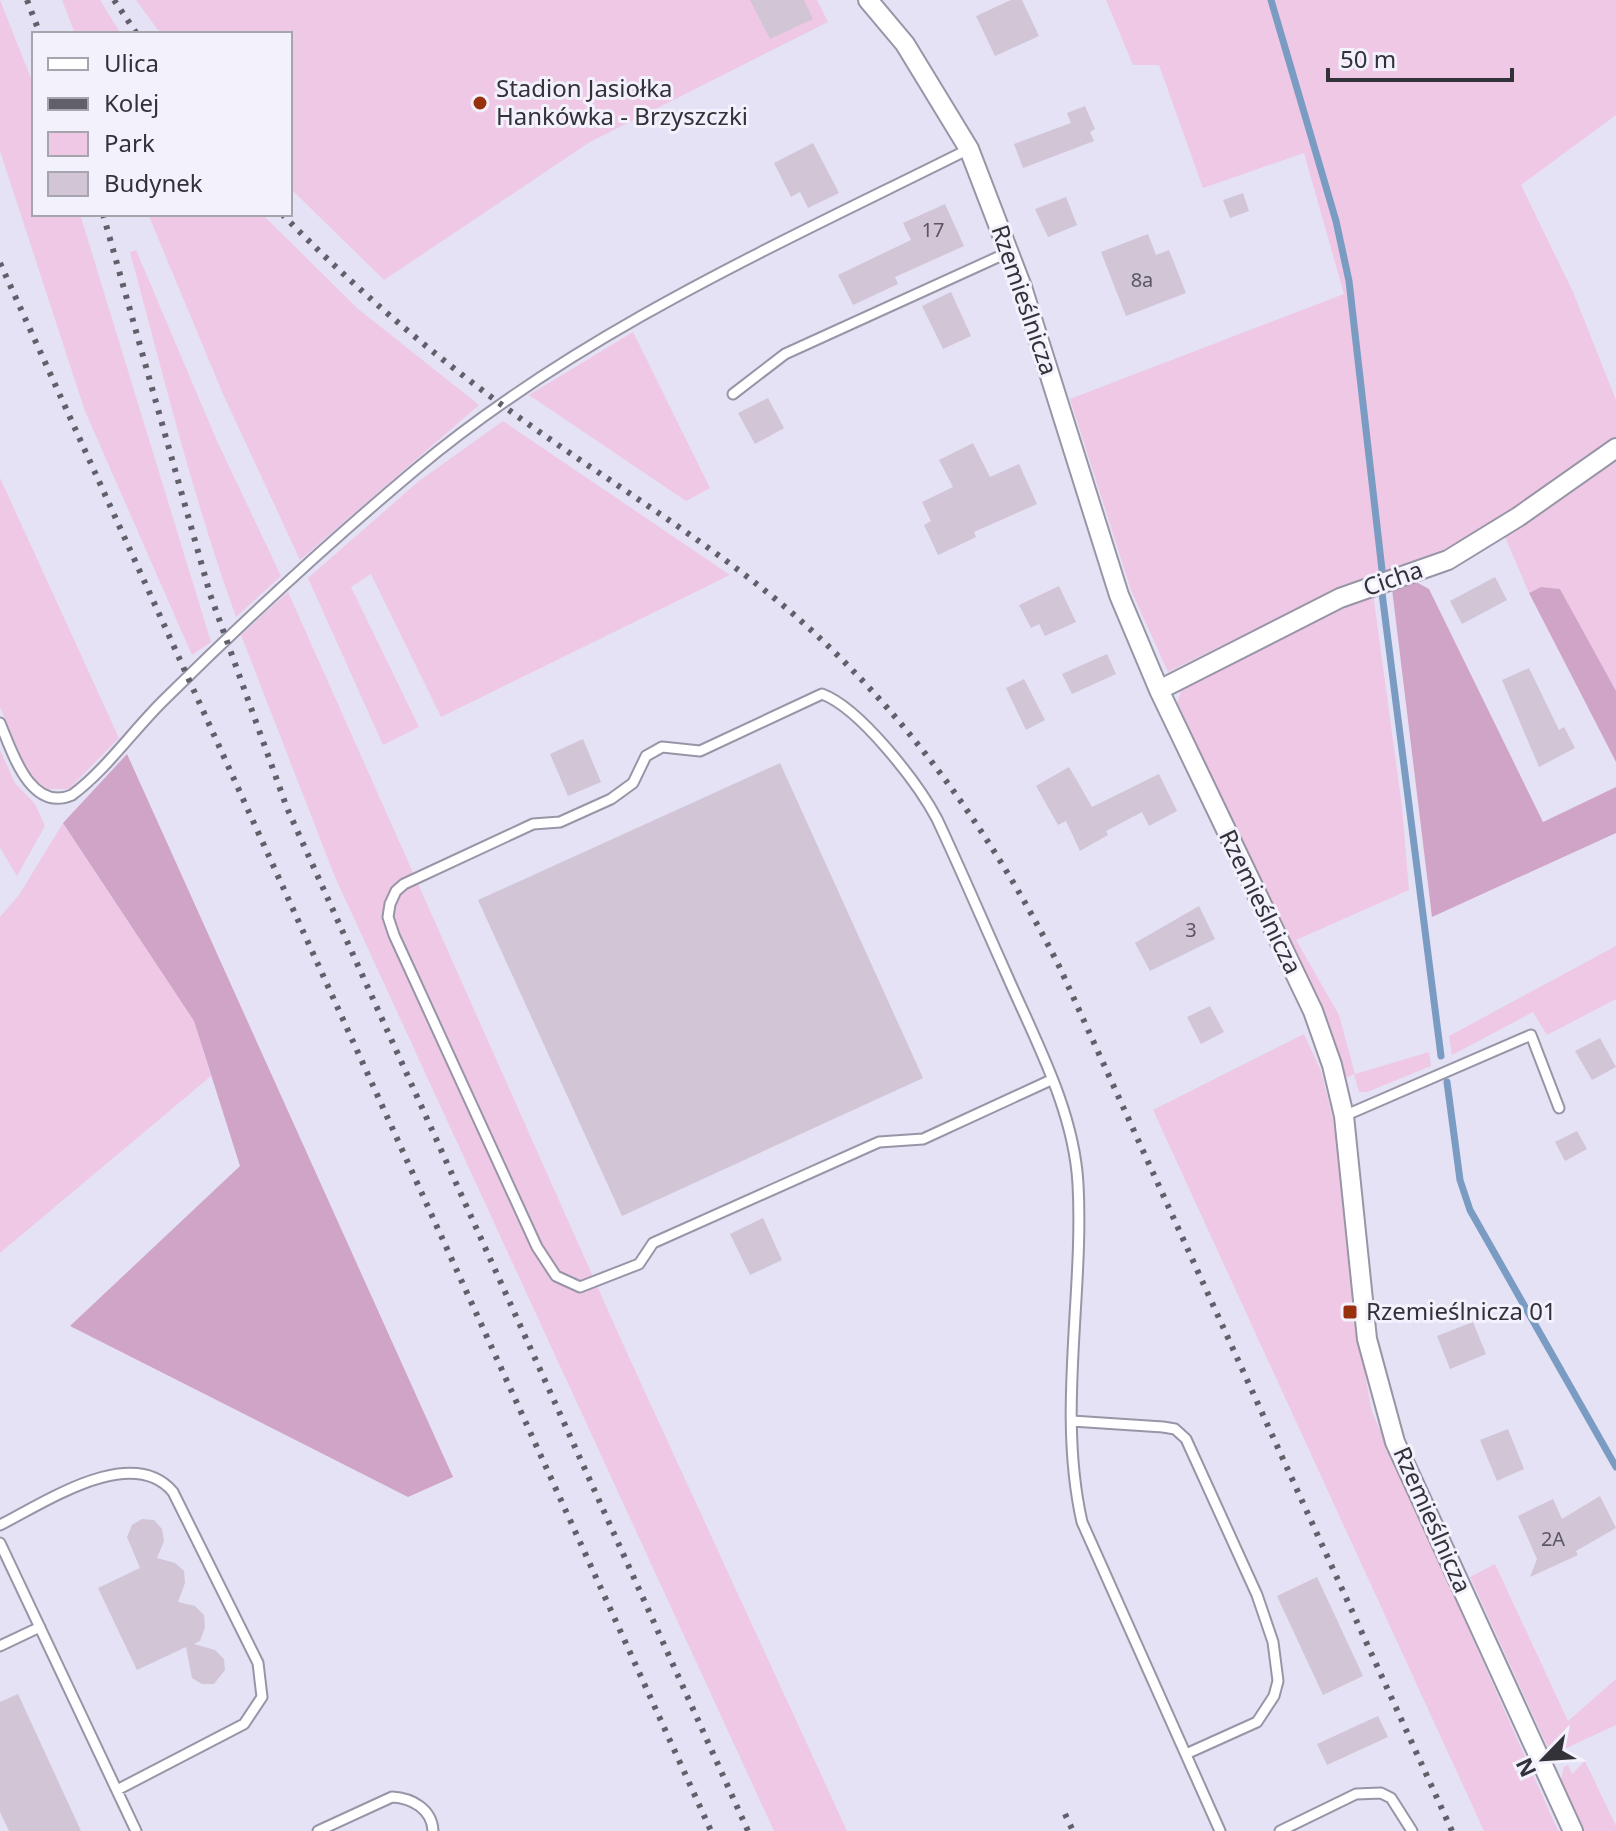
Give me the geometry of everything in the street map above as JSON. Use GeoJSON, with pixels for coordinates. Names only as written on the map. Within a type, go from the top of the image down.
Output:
{"type":"FeatureCollection","features":[{"type":"Feature","properties":{"kind":"street","name":"Rzemieślnicza"},"geometry":{"type":"LineString","coordinates":[[868,0],[905,44],[969,149],[1009,252],[1119,595],[1159,690],[1313,1011],[1332,1065],[1344,1116],[1367,1339],[1395,1442],[1573,1831]]}},
{"type":"Feature","properties":{"kind":"street","name":"Cicha"},"geometry":{"type":"LineString","coordinates":[[1159,690],[1340,598],[1448,560],[1518,517],[1616,448]]}},
{"type":"Feature","properties":{"kind":"lane"},"geometry":{"type":"LineString","coordinates":[[0,723],[30,784],[58,798],[72,795],[157,706],[294,575],[418,468],[502,405],[640,315],[969,149]]}},
{"type":"Feature","properties":{"kind":"lane"},"geometry":{"type":"LineString","coordinates":[[733,394],[785,354],[1009,252]]}},
{"type":"Feature","properties":{"kind":"lane"},"geometry":{"type":"LineString","coordinates":[[1051,1080],[923,1139],[879,1142],[653,1243],[639,1264],[589,1285],[568,1284],[546,1264],[537,1247],[394,935],[388,917],[390,904],[396,891],[428,872],[533,824],[560,822],[611,799],[633,783],[646,756],[662,747],[700,751],[822,694],[842,704],[862,725],[929,803],[1065,1111],[1078,1182],[1072,1421],[1074,1477],[1082,1522],[1220,1831]]}},
{"type":"Feature","properties":{"kind":"lane"},"geometry":{"type":"LineString","coordinates":[[1344,1116],[1531,1035],[1559,1108]]}},
{"type":"Feature","properties":{"kind":"lane"},"geometry":{"type":"LineString","coordinates":[[1072,1421],[1163,1427],[1175,1429],[1186,1439],[1257,1595],[1276,1663],[1274,1696],[1257,1722],[1186,1754]]}},
{"type":"Feature","properties":{"kind":"lane"},"geometry":{"type":"LineString","coordinates":[[0,1525],[105,1476],[128,1472],[163,1480],[173,1492],[258,1663],[262,1697],[244,1724],[117,1790]]}},
{"type":"Feature","properties":{"kind":"lane"},"geometry":{"type":"LineString","coordinates":[[0,1543],[136,1831]]}},
{"type":"Feature","properties":{"kind":"lane"},"geometry":{"type":"LineString","coordinates":[[0,1572],[13,1572]]}},
{"type":"Feature","properties":{"kind":"lane"},"geometry":{"type":"LineString","coordinates":[[0,1646],[40,1627]]}},
{"type":"Feature","properties":{"kind":"lane"},"geometry":{"type":"LineString","coordinates":[[1280,1831],[1366,1792],[1391,1798],[1412,1831]]}},
{"type":"Feature","properties":{"kind":"lane"},"geometry":{"type":"LineString","coordinates":[[318,1831],[392,1797],[404,1797],[419,1804],[428,1814],[433,1831]]}},
{"type":"Feature","properties":{"kind":"green space"},"geometry":{"type":"Polygon","coordinates":[[[0,0],[32,81],[32,216],[81,216],[211,642],[192,655],[85,411],[0,151],[0,0]]]}},
{"type":"Feature","properties":{"kind":"green space"},"geometry":{"type":"Polygon","coordinates":[[[62,0],[100,0],[120,32],[74,32],[62,0]]]}},
{"type":"Feature","properties":{"kind":"green space","name":"Stadion Jasiołka Hankówka - Brzyszczki"},"geometry":{"type":"Polygon","coordinates":[[[136,0],[817,0],[828,22],[590,142],[384,280],[292,190],[292,32],[160,32],[136,0]]]}},
{"type":"Feature","properties":{"kind":"green space"},"geometry":{"type":"Polygon","coordinates":[[[1106,0],[1616,0],[1616,115],[1521,185],[1573,292],[1616,400],[1616,442],[1496,522],[1444,549],[1312,601],[1168,672],[1131,590],[1070,399],[1344,294],[1304,153],[1203,188],[1159,65],[1133,65],[1106,0]]]}},
{"type":"Feature","properties":{"kind":"green space"},"geometry":{"type":"Polygon","coordinates":[[[149,216],[264,216],[357,308],[479,405],[300,560],[223,394],[149,216]]]}},
{"type":"Feature","properties":{"kind":"green space"},"geometry":{"type":"Polygon","coordinates":[[[136,250],[217,441],[281,576],[236,617],[192,481],[167,390],[130,252],[136,250]]]}},
{"type":"Feature","properties":{"kind":"green space"},"geometry":{"type":"Polygon","coordinates":[[[633,332],[710,488],[686,501],[529,395],[633,332]]]}},
{"type":"Feature","properties":{"kind":"green space"},"geometry":{"type":"Polygon","coordinates":[[[503,421],[730,575],[441,717],[371,574],[351,587],[419,727],[383,745],[308,578],[419,481],[503,421]]]}},
{"type":"Feature","properties":{"kind":"green space"},"geometry":{"type":"Polygon","coordinates":[[[1616,458],[1616,691],[1560,589],[1541,587],[1529,593],[1505,537],[1616,458]]]}},
{"type":"Feature","properties":{"kind":"green space"},"geometry":{"type":"Polygon","coordinates":[[[0,478],[119,738],[69,789],[47,789],[31,777],[0,707],[0,478]]]}},
{"type":"Feature","properties":{"kind":"green space"},"geometry":{"type":"Polygon","coordinates":[[[288,592],[627,1353],[847,1831],[774,1831],[335,877],[241,635],[288,592]]]}},
{"type":"Feature","properties":{"kind":"green space"},"geometry":{"type":"Polygon","coordinates":[[[1373,593],[1402,807],[1409,890],[1296,940],[1339,1015],[1355,1074],[1429,1052],[1431,1066],[1367,1092],[1359,1092],[1354,1074],[1346,1078],[1317,995],[1255,873],[1177,704],[1182,687],[1243,651],[1373,593]]]}},
{"type":"Feature","properties":{"kind":"green space"},"geometry":{"type":"Polygon","coordinates":[[[0,750],[15,783],[35,804],[45,826],[17,876],[0,848],[0,750]]]}},
{"type":"Feature","properties":{"kind":"green space"},"geometry":{"type":"Polygon","coordinates":[[[63,823],[194,1021],[211,1076],[0,1253],[0,917],[19,895],[63,823]]]}},
{"type":"Feature","properties":{"kind":"green space"},"geometry":{"type":"Polygon","coordinates":[[[1616,946],[1616,999],[1547,1035],[1533,1012],[1452,1055],[1449,1036],[1616,946]]]}},
{"type":"Feature","properties":{"kind":"green space"},"geometry":{"type":"Polygon","coordinates":[[[1304,1034],[1321,1071],[1339,1143],[1357,1331],[1372,1412],[1558,1831],[1484,1831],[1153,1110],[1304,1034]]]}},
{"type":"Feature","properties":{"kind":"green space"},"geometry":{"type":"Polygon","coordinates":[[[1495,1564],[1568,1721],[1616,1679],[1616,1725],[1562,1750],[1548,1748],[1470,1577],[1495,1564]]]}},
{"type":"Feature","properties":{"kind":"green space"},"geometry":{"type":"Polygon","coordinates":[[[1585,1761],[1616,1831],[1584,1831],[1561,1781],[1564,1767],[1568,1765],[1572,1774],[1585,1761]]]}},
{"type":"Feature","properties":{"kind":"shaded area"},"geometry":{"type":"Polygon","coordinates":[[[1416,582],[1429,589],[1543,822],[1616,787],[1616,833],[1432,917],[1392,589],[1416,582]]]}},
{"type":"Feature","properties":{"kind":"shaded area"},"geometry":{"type":"Polygon","coordinates":[[[1541,587],[1560,589],[1616,691],[1616,762],[1529,593],[1541,587]]]}},
{"type":"Feature","properties":{"kind":"shaded area"},"geometry":{"type":"Polygon","coordinates":[[[127,754],[453,1477],[408,1497],[70,1326],[240,1166],[194,1021],[63,823],[127,754]]]}},
{"type":"Feature","properties":{"kind":"building"},"geometry":{"type":"Polygon","coordinates":[[[750,0],[804,0],[813,19],[770,39],[750,0]]]}},
{"type":"Feature","properties":{"kind":"building"},"geometry":{"type":"Polygon","coordinates":[[[1011,0],[1022,0],[1039,36],[995,56],[976,16],[1011,0]]]}},
{"type":"Feature","properties":{"kind":"building"},"geometry":{"type":"Polygon","coordinates":[[[1085,106],[1095,129],[1090,132],[1094,141],[1023,168],[1014,144],[1071,123],[1067,113],[1085,106]]]}},
{"type":"Feature","properties":{"kind":"building"},"geometry":{"type":"Polygon","coordinates":[[[813,143],[839,193],[808,208],[800,192],[791,197],[774,163],[813,143]]]}},
{"type":"Feature","properties":{"kind":"building"},"geometry":{"type":"Polygon","coordinates":[[[1243,193],[1249,211],[1230,218],[1223,200],[1243,193]]]}},
{"type":"Feature","properties":{"kind":"building"},"geometry":{"type":"Polygon","coordinates":[[[1066,197],[1077,225],[1048,237],[1035,209],[1066,197]]]}},
{"type":"Feature","properties":{"kind":"building"},"geometry":{"type":"Polygon","coordinates":[[[945,204],[964,246],[895,277],[898,284],[853,305],[838,275],[911,240],[903,223],[945,204]]]}},
{"type":"Feature","properties":{"kind":"building"},"geometry":{"type":"Polygon","coordinates":[[[1148,234],[1156,255],[1169,250],[1186,293],[1126,316],[1101,252],[1148,234]]]}},
{"type":"Feature","properties":{"kind":"building"},"geometry":{"type":"Polygon","coordinates":[[[951,292],[971,336],[943,349],[922,306],[951,292]]]}},
{"type":"Feature","properties":{"kind":"building"},"geometry":{"type":"Polygon","coordinates":[[[768,398],[784,428],[755,444],[738,413],[768,398]]]}},
{"type":"Feature","properties":{"kind":"building"},"geometry":{"type":"Polygon","coordinates":[[[973,443],[990,477],[1019,464],[1037,504],[974,532],[976,537],[938,555],[924,525],[931,521],[922,502],[953,487],[939,460],[973,443]]]}},
{"type":"Feature","properties":{"kind":"building"},"geometry":{"type":"Polygon","coordinates":[[[1495,577],[1507,600],[1462,624],[1450,601],[1495,577]]]}},
{"type":"Feature","properties":{"kind":"building"},"geometry":{"type":"Polygon","coordinates":[[[1059,586],[1076,622],[1045,636],[1039,624],[1031,628],[1019,605],[1059,586]]]}},
{"type":"Feature","properties":{"kind":"building"},"geometry":{"type":"Polygon","coordinates":[[[1107,654],[1116,674],[1072,694],[1062,674],[1107,654]]]}},
{"type":"Feature","properties":{"kind":"building"},"geometry":{"type":"Polygon","coordinates":[[[1529,668],[1559,730],[1564,727],[1575,748],[1539,767],[1502,680],[1529,668]]]}},
{"type":"Feature","properties":{"kind":"building"},"geometry":{"type":"Polygon","coordinates":[[[1024,679],[1045,720],[1026,730],[1006,688],[1024,679]]]}},
{"type":"Feature","properties":{"kind":"building"},"geometry":{"type":"Polygon","coordinates":[[[583,739],[601,782],[568,796],[550,754],[583,739]]]}},
{"type":"Feature","properties":{"kind":"building"},"geometry":{"type":"Polygon","coordinates":[[[780,763],[923,1078],[622,1216],[478,900],[780,763]]]}},
{"type":"Feature","properties":{"kind":"building"},"geometry":{"type":"Polygon","coordinates":[[[1069,767],[1092,807],[1159,774],[1177,811],[1149,826],[1142,812],[1106,831],[1108,835],[1080,851],[1066,821],[1058,825],[1036,786],[1069,767]]]}},
{"type":"Feature","properties":{"kind":"building"},"geometry":{"type":"Polygon","coordinates":[[[1199,906],[1215,939],[1150,971],[1135,943],[1199,906]]]}},
{"type":"Feature","properties":{"kind":"building"},"geometry":{"type":"Polygon","coordinates":[[[1210,1006],[1224,1032],[1201,1044],[1187,1017],[1210,1006]]]}},
{"type":"Feature","properties":{"kind":"building"},"geometry":{"type":"Polygon","coordinates":[[[1600,1038],[1616,1067],[1592,1080],[1575,1051],[1600,1038]]]}},
{"type":"Feature","properties":{"kind":"building"},"geometry":{"type":"Polygon","coordinates":[[[1577,1131],[1587,1149],[1565,1161],[1555,1142],[1577,1131]]]}},
{"type":"Feature","properties":{"kind":"building"},"geometry":{"type":"Polygon","coordinates":[[[763,1218],[782,1260],[750,1275],[730,1234],[763,1218]]]}},
{"type":"Feature","properties":{"kind":"building"},"geometry":{"type":"Polygon","coordinates":[[[1473,1322],[1486,1354],[1450,1369],[1437,1336],[1473,1322]]]}},
{"type":"Feature","properties":{"kind":"building"},"geometry":{"type":"Polygon","coordinates":[[[1508,1429],[1524,1469],[1497,1481],[1480,1440],[1508,1429]]]}},
{"type":"Feature","properties":{"kind":"building"},"geometry":{"type":"Polygon","coordinates":[[[1600,1496],[1616,1528],[1576,1551],[1578,1555],[1530,1577],[1537,1559],[1518,1516],[1553,1499],[1562,1519],[1600,1496]]]}},
{"type":"Feature","properties":{"kind":"building"},"geometry":{"type":"Polygon","coordinates":[[[142,1519],[154,1520],[162,1529],[164,1541],[157,1558],[175,1563],[184,1571],[185,1583],[178,1602],[195,1606],[204,1615],[205,1627],[200,1641],[194,1644],[215,1650],[224,1659],[225,1670],[214,1684],[202,1684],[192,1678],[186,1647],[137,1670],[98,1588],[140,1568],[127,1537],[132,1525],[142,1519]]]}},
{"type":"Feature","properties":{"kind":"building"},"geometry":{"type":"Polygon","coordinates":[[[1317,1577],[1363,1676],[1323,1695],[1277,1596],[1317,1577]]]}},
{"type":"Feature","properties":{"kind":"building"},"geometry":{"type":"Polygon","coordinates":[[[18,1694],[81,1831],[9,1831],[0,1812],[0,1702],[18,1694]]]}},
{"type":"Feature","properties":{"kind":"building"},"geometry":{"type":"Polygon","coordinates":[[[1378,1716],[1388,1737],[1327,1765],[1317,1744],[1378,1716]]]}},
{"type":"Feature","properties":{"kind":"waterway"},"geometry":{"type":"LineString","coordinates":[[1271,0],[1336,221],[1349,281],[1382,570]]}},
{"type":"Feature","properties":{"kind":"waterway"},"geometry":{"type":"LineString","coordinates":[[1382,593],[1441,1056]]}},
{"type":"Feature","properties":{"kind":"waterway"},"geometry":{"type":"LineString","coordinates":[[1447,1082],[1460,1180],[1470,1210],[1616,1467]]}},
{"type":"Feature","properties":{"kind":"railway"},"geometry":{"type":"LineString","coordinates":[[27,0],[39,32]]}},
{"type":"Feature","properties":{"kind":"railway"},"geometry":{"type":"LineString","coordinates":[[114,0],[136,32]]}},
{"type":"Feature","properties":{"kind":"railway"},"geometry":{"type":"LineString","coordinates":[[104,216],[210,594],[287,808],[748,1831]]}},
{"type":"Feature","properties":{"kind":"railway"},"geometry":{"type":"LineString","coordinates":[[284,216],[374,302],[472,383],[745,575],[818,636],[899,722],[970,815],[1060,968],[1452,1831]]}},
{"type":"Feature","properties":{"kind":"railway"},"geometry":{"type":"LineString","coordinates":[[0,263],[711,1831]]}},
{"type":"Feature","properties":{"kind":"railway"},"geometry":{"type":"LineString","coordinates":[[1065,1814],[1073,1831]]}},
{"type":"Feature","properties":{"kind":"place","name":"Stadion Jasiołka Hankówka - Brzyszczki"},"geometry":{"type":"Point","coordinates":[480,103]}},
{"type":"Feature","properties":{"kind":"place","name":"Rzemieślnicza 01"},"geometry":{"type":"Point","coordinates":[1350,1312]}}]}
